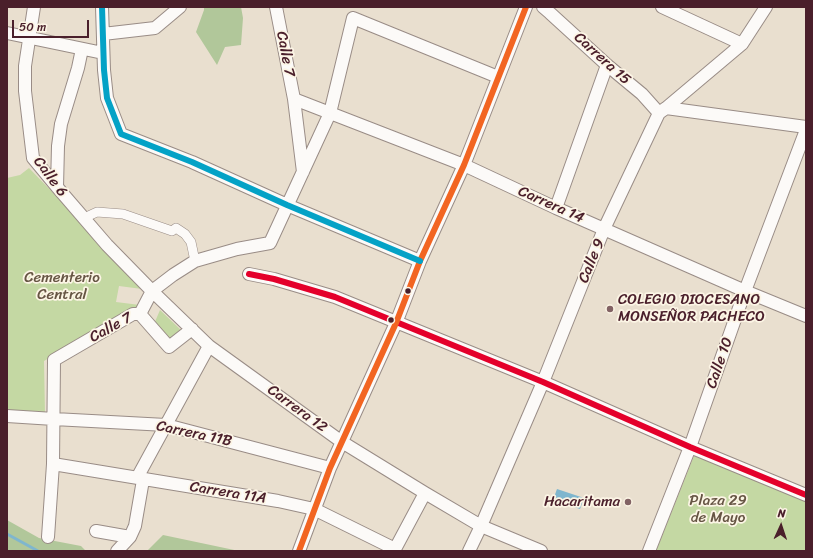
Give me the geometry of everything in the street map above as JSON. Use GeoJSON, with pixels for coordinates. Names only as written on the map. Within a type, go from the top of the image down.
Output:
{"type":"FeatureCollection","features":[{"type":"Feature","properties":{"kind":"street","name":"Calle 6"},"geometry":{"type":"LineString","coordinates":[[34,7],[25,66],[25,91],[33,158],[56,187],[107,245],[152,291]]}},
{"type":"Feature","properties":{"kind":"street"},"geometry":{"type":"LineString","coordinates":[[102,7],[103,53],[107,98],[121,134],[192,162],[287,205],[420,261]]}},
{"type":"Feature","properties":{"kind":"street"},"geometry":{"type":"LineString","coordinates":[[102,34],[155,28],[180,7]]}},
{"type":"Feature","properties":{"kind":"street","name":"Calle 7"},"geometry":{"type":"LineString","coordinates":[[276,7],[294,99],[303,173]]}},
{"type":"Feature","properties":{"kind":"street"},"geometry":{"type":"LineString","coordinates":[[299,551],[330,468],[396,323],[420,261],[464,165],[526,7]]}},
{"type":"Feature","properties":{"kind":"street","name":"Carrera 15"},"geometry":{"type":"LineString","coordinates":[[543,7],[607,65],[663,111]]}},
{"type":"Feature","properties":{"kind":"street"},"geometry":{"type":"LineString","coordinates":[[662,7],[742,44]]}},
{"type":"Feature","properties":{"kind":"street","name":"Calle 9"},"geometry":{"type":"LineString","coordinates":[[469,551],[543,382],[604,229],[663,111],[742,44],[766,7]]}},
{"type":"Feature","properties":{"kind":"street"},"geometry":{"type":"LineString","coordinates":[[351,12],[498,77]]}},
{"type":"Feature","properties":{"kind":"street","name":"Calle 7"},"geometry":{"type":"LineString","coordinates":[[48,538],[53,464],[54,360],[133,314],[140,314],[152,291],[173,275],[196,261],[237,249],[270,243],[303,173],[328,113],[351,12]]}},
{"type":"Feature","properties":{"kind":"street"},"geometry":{"type":"LineString","coordinates":[[7,33],[103,53]]}},
{"type":"Feature","properties":{"kind":"street"},"geometry":{"type":"LineString","coordinates":[[56,187],[58,146],[61,124],[78,68],[82,49]]}},
{"type":"Feature","properties":{"kind":"street"},"geometry":{"type":"LineString","coordinates":[[556,208],[607,65]]}},
{"type":"Feature","properties":{"kind":"street","name":"Carrera 14"},"geometry":{"type":"LineString","coordinates":[[294,99],[464,165],[556,208],[745,291],[806,316]]}},
{"type":"Feature","properties":{"kind":"street"},"geometry":{"type":"LineString","coordinates":[[663,111],[806,127]]}},
{"type":"Feature","properties":{"kind":"street","name":"Calle 10"},"geometry":{"type":"LineString","coordinates":[[649,551],[690,447],[745,291],[806,130]]}},
{"type":"Feature","properties":{"kind":"street"},"geometry":{"type":"LineString","coordinates":[[84,218],[98,212],[123,214],[172,231],[176,228],[185,234],[191,242],[196,261]]}},
{"type":"Feature","properties":{"kind":"street"},"geometry":{"type":"LineString","coordinates":[[249,274],[274,279],[335,297],[543,382],[690,447],[806,495]]}},
{"type":"Feature","properties":{"kind":"street","name":"Carrera 12"},"geometry":{"type":"LineString","coordinates":[[152,291],[209,346],[342,442],[481,526],[541,551]]}},
{"type":"Feature","properties":{"kind":"street"},"geometry":{"type":"LineString","coordinates":[[140,314],[169,347],[192,329]]}},
{"type":"Feature","properties":{"kind":"street"},"geometry":{"type":"LineString","coordinates":[[117,551],[130,537],[135,526],[140,479],[166,426],[209,346]]}},
{"type":"Feature","properties":{"kind":"street","name":"Carrera 11B"},"geometry":{"type":"LineString","coordinates":[[7,416],[166,426],[330,468]]}},
{"type":"Feature","properties":{"kind":"street","name":"Carrera 11A"},"geometry":{"type":"LineString","coordinates":[[53,464],[278,501],[314,509],[395,550]]}},
{"type":"Feature","properties":{"kind":"street"},"geometry":{"type":"LineString","coordinates":[[395,550],[425,493]]}},
{"type":"Feature","properties":{"kind":"street"},"geometry":{"type":"LineString","coordinates":[[96,532],[130,537]]}},
{"type":"Feature","properties":{"kind":"green space"},"geometry":{"type":"Polygon","coordinates":[[[204,7],[241,7],[243,18],[241,45],[225,47],[217,65],[196,32],[204,7]]]}},
{"type":"Feature","properties":{"kind":"green space","name":"Cementerio Central"},"geometry":{"type":"Polygon","coordinates":[[[29,168],[142,289],[119,286],[116,302],[140,305],[139,310],[131,311],[44,361],[45,414],[7,412],[7,178],[20,175],[29,168]]]}},
{"type":"Feature","properties":{"kind":"green space"},"geometry":{"type":"Polygon","coordinates":[[[160,310],[183,332],[170,342],[154,324],[160,310]]]}},
{"type":"Feature","properties":{"kind":"green space","name":"Plaza 29 de Mayo"},"geometry":{"type":"Polygon","coordinates":[[[694,456],[806,499],[806,551],[656,551],[694,456]]]}},
{"type":"Feature","properties":{"kind":"green space"},"geometry":{"type":"Polygon","coordinates":[[[7,520],[39,538],[81,546],[86,551],[7,551],[7,520]]]}},
{"type":"Feature","properties":{"kind":"green space"},"geometry":{"type":"Polygon","coordinates":[[[163,535],[239,551],[147,551],[163,535]]]}},
{"type":"Feature","properties":{"kind":"water"},"geometry":{"type":"Polygon","coordinates":[[[557,489],[584,498],[580,509],[553,500],[557,489]]]}},
{"type":"Feature","properties":{"kind":"waterway"},"geometry":{"type":"LineString","coordinates":[[7,534],[38,551]]}},
{"type":"Feature","properties":{"kind":"transit line"},"geometry":{"type":"LineString","coordinates":[[102,7],[104,70],[107,98],[121,134],[192,162],[287,205],[420,261]]}},
{"type":"Feature","properties":{"kind":"transit line"},"geometry":{"type":"LineString","coordinates":[[299,551],[330,468],[396,323],[420,261],[464,165],[526,7]]}},
{"type":"Feature","properties":{"kind":"transit line"},"geometry":{"type":"LineString","coordinates":[[249,274],[274,279],[335,297],[543,382],[690,447],[806,495]]}},
{"type":"Feature","properties":{"kind":"place","name":"COLEGIO DIOCESANO MONSEÑOR PACHECO"},"geometry":{"type":"Point","coordinates":[610,309]}},
{"type":"Feature","properties":{"kind":"place","name":"Hacaritama"},"geometry":{"type":"Point","coordinates":[628,502]}}]}
